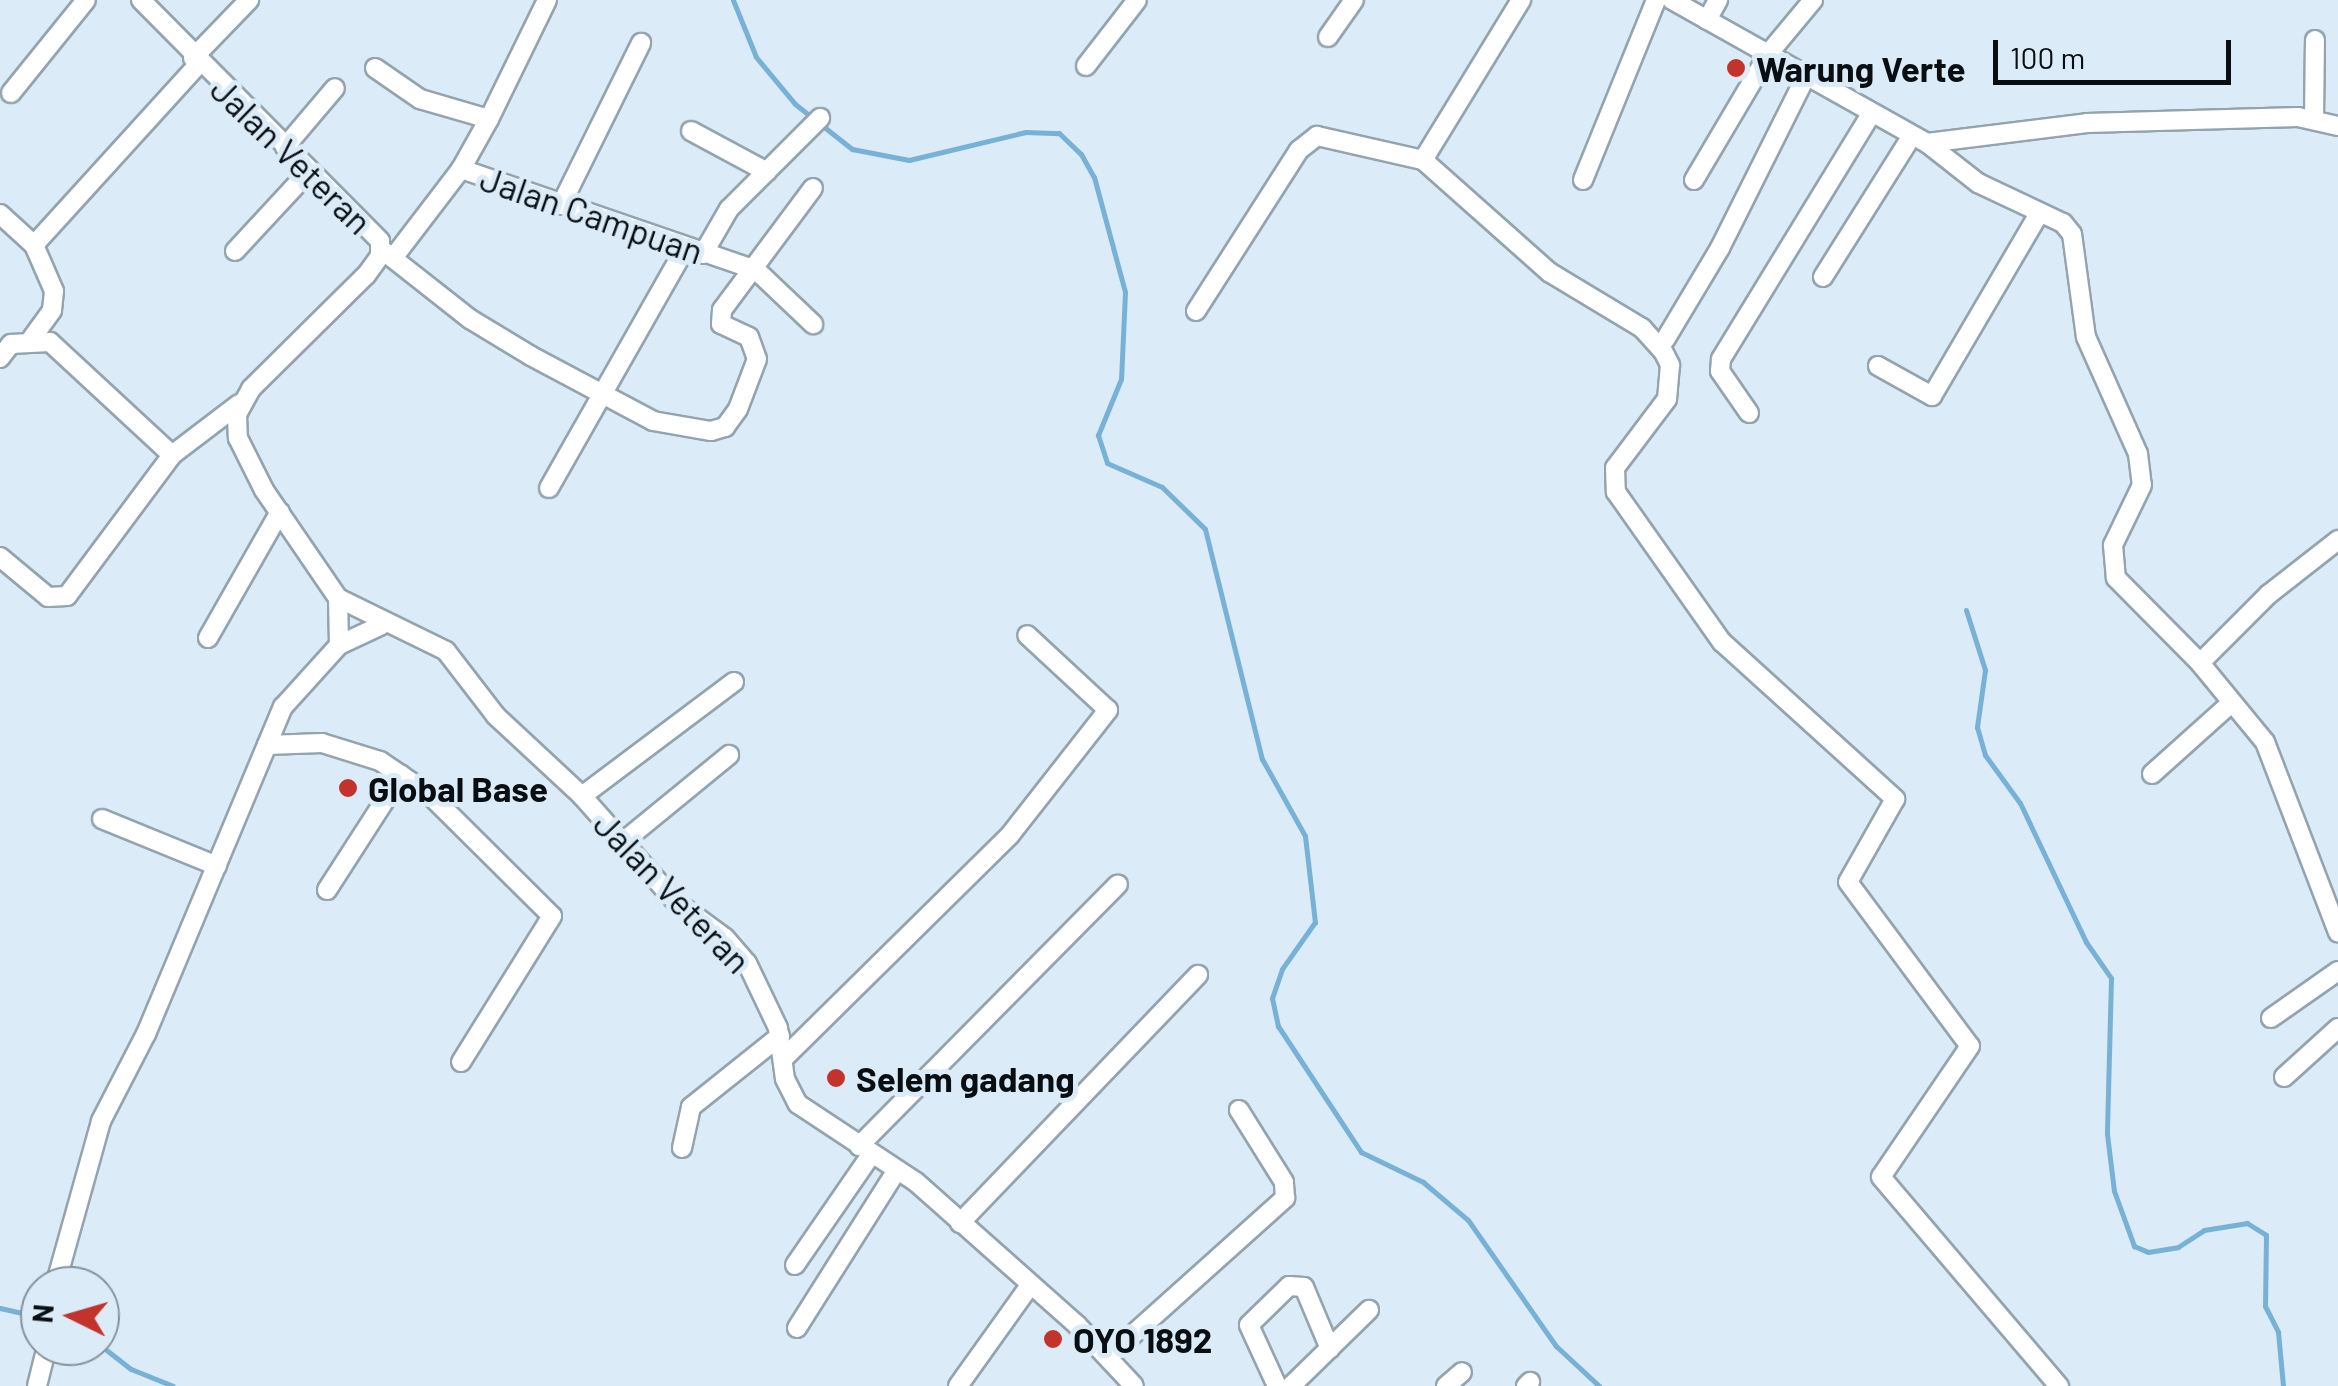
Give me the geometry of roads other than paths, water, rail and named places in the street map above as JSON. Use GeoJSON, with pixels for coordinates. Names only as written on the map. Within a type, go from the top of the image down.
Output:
{"type":"FeatureCollection","features":[{"type":"Feature","properties":{"kind":"street"},"geometry":{"type":"LineString","coordinates":[[11,94],[86,0]]}},
{"type":"Feature","properties":{"kind":"street"},"geometry":{"type":"LineString","coordinates":[[34,245],[249,0]]}},
{"type":"Feature","properties":{"kind":"street"},"geometry":{"type":"LineString","coordinates":[[461,169],[547,0]]}},
{"type":"Feature","properties":{"kind":"street"},"geometry":{"type":"LineString","coordinates":[[1086,66],[1137,0]]}},
{"type":"Feature","properties":{"kind":"street"},"geometry":{"type":"LineString","coordinates":[[1328,36],[1354,0]]}},
{"type":"Feature","properties":{"kind":"street"},"geometry":{"type":"LineString","coordinates":[[1423,160],[1521,0]]}},
{"type":"Feature","properties":{"kind":"street"},"geometry":{"type":"LineString","coordinates":[[1583,180],[1656,0]]}},
{"type":"Feature","properties":{"kind":"street"},"geometry":{"type":"LineString","coordinates":[[1672,0],[1769,53],[1870,116],[1924,142],[1978,182],[2072,234],[2086,337],[2138,454],[2142,485],[2113,545],[2116,578],[2200,663],[2265,742],[2332,899],[2338,932]]}},
{"type":"Feature","properties":{"kind":"street"},"geometry":{"type":"LineString","coordinates":[[1707,20],[1718,0]]}},
{"type":"Feature","properties":{"kind":"street"},"geometry":{"type":"LineString","coordinates":[[1694,180],[1769,53],[1813,0]]}},
{"type":"Feature","properties":{"kind":"street","name":"Jalan Veteran"},"geometry":{"type":"LineString","coordinates":[[145,2],[387,254],[239,404],[238,438],[280,512],[338,598],[382,625],[446,651],[496,716],[582,796],[676,902],[725,938],[747,964],[780,1036],[784,1079],[798,1104],[897,1170],[960,1222],[1109,1356],[1134,1386]]}},
{"type":"Feature","properties":{"kind":"street"},"geometry":{"type":"LineString","coordinates":[[2314,118],[2315,40]]}},
{"type":"Feature","properties":{"kind":"street"},"geometry":{"type":"LineString","coordinates":[[561,204],[641,43]]}},
{"type":"Feature","properties":{"kind":"street"},"geometry":{"type":"LineString","coordinates":[[374,68],[420,99],[489,119]]}},
{"type":"Feature","properties":{"kind":"street"},"geometry":{"type":"LineString","coordinates":[[1665,340],[1720,248],[1806,76]]}},
{"type":"Feature","properties":{"kind":"street"},"geometry":{"type":"LineString","coordinates":[[285,147],[335,88]]}},
{"type":"Feature","properties":{"kind":"street"},"geometry":{"type":"LineString","coordinates":[[1748,413],[1720,370],[1721,358],[1870,116]]}},
{"type":"Feature","properties":{"kind":"street"},"geometry":{"type":"LineString","coordinates":[[549,488],[603,391],[694,252],[729,209],[820,118]]}},
{"type":"Feature","properties":{"kind":"street"},"geometry":{"type":"LineString","coordinates":[[1823,277],[1924,142],[2088,123],[2314,118],[2338,126]]}},
{"type":"Feature","properties":{"kind":"street"},"geometry":{"type":"LineString","coordinates":[[691,132],[766,172]]}},
{"type":"Feature","properties":{"kind":"street"},"geometry":{"type":"LineString","coordinates":[[1196,311],[1310,139],[1423,160],[1549,272],[1642,328],[1663,351],[1670,365],[1667,399],[1615,468],[1616,492],[1722,642],[1895,799],[1848,882],[1970,1046],[1881,1176],[2059,1386]]}},
{"type":"Feature","properties":{"kind":"street","name":"Jalan Campuan"},"geometry":{"type":"LineString","coordinates":[[387,254],[461,169],[694,252],[756,270],[813,324]]}},
{"type":"Feature","properties":{"kind":"street"},"geometry":{"type":"LineString","coordinates":[[235,251],[310,170]]}},
{"type":"Feature","properties":{"kind":"street"},"geometry":{"type":"LineString","coordinates":[[387,254],[470,319],[653,422],[711,431],[725,427],[757,358],[749,337],[721,324],[722,310],[756,270],[813,188]]}},
{"type":"Feature","properties":{"kind":"street"},"geometry":{"type":"LineString","coordinates":[[0,214],[34,245],[54,291],[52,310],[32,338]]}},
{"type":"Feature","properties":{"kind":"street"},"geometry":{"type":"LineString","coordinates":[[1878,366],[1932,396],[2038,215]]}},
{"type":"Feature","properties":{"kind":"street"},"geometry":{"type":"LineString","coordinates":[[0,358],[11,344],[32,338],[65,351],[172,455]]}},
{"type":"Feature","properties":{"kind":"street"},"geometry":{"type":"LineString","coordinates":[[0,557],[48,597],[67,596],[172,455],[239,404]]}},
{"type":"Feature","properties":{"kind":"street"},"geometry":{"type":"LineString","coordinates":[[208,638],[280,512]]}},
{"type":"Feature","properties":{"kind":"street"},"geometry":{"type":"LineString","coordinates":[[2200,663],[2269,594],[2338,540]]}},
{"type":"Feature","properties":{"kind":"street"},"geometry":{"type":"LineString","coordinates":[[338,598],[339,645]]}},
{"type":"Feature","properties":{"kind":"street"},"geometry":{"type":"LineString","coordinates":[[61,1266],[101,1121],[217,866],[267,745],[298,684],[339,645],[382,625]]}},
{"type":"Feature","properties":{"kind":"street"},"geometry":{"type":"LineString","coordinates":[[784,1058],[1010,836],[1114,714],[1028,635]]}},
{"type":"Feature","properties":{"kind":"street"},"geometry":{"type":"LineString","coordinates":[[582,796],[734,682]]}},
{"type":"Feature","properties":{"kind":"street"},"geometry":{"type":"LineString","coordinates":[[2152,774],[2231,702]]}},
{"type":"Feature","properties":{"kind":"street"},"geometry":{"type":"LineString","coordinates":[[267,745],[322,744],[380,760],[552,916],[461,1062]]}},
{"type":"Feature","properties":{"kind":"street"},"geometry":{"type":"LineString","coordinates":[[624,841],[730,755]]}},
{"type":"Feature","properties":{"kind":"street"},"geometry":{"type":"LineString","coordinates":[[327,890],[401,775]]}},
{"type":"Feature","properties":{"kind":"street"},"geometry":{"type":"LineString","coordinates":[[102,819],[217,866]]}},
{"type":"Feature","properties":{"kind":"street"},"geometry":{"type":"LineString","coordinates":[[795,1265],[865,1150],[1118,884]]}},
{"type":"Feature","properties":{"kind":"street"},"geometry":{"type":"LineString","coordinates":[[2272,1018],[2338,971]]}},
{"type":"Feature","properties":{"kind":"street"},"geometry":{"type":"LineString","coordinates":[[960,1222],[1198,975]]}},
{"type":"Feature","properties":{"kind":"street"},"geometry":{"type":"LineString","coordinates":[[2284,1077],[2338,1028]]}},
{"type":"Feature","properties":{"kind":"street"},"geometry":{"type":"LineString","coordinates":[[682,1148],[691,1107],[780,1036]]}},
{"type":"Feature","properties":{"kind":"street"},"geometry":{"type":"LineString","coordinates":[[1109,1356],[1285,1198],[1284,1182],[1239,1110]]}},
{"type":"Feature","properties":{"kind":"street"},"geometry":{"type":"LineString","coordinates":[[797,1328],[897,1170]]}},
{"type":"Feature","properties":{"kind":"street"},"geometry":{"type":"LineString","coordinates":[[958,1386],[1031,1284]]}},
{"type":"Feature","properties":{"kind":"street"},"geometry":{"type":"LineString","coordinates":[[1276,1386],[1249,1324],[1289,1286],[1304,1288],[1330,1349]]}},
{"type":"Feature","properties":{"kind":"street"},"geometry":{"type":"LineString","coordinates":[[1290,1386],[1370,1310]]}},
{"type":"Feature","properties":{"kind":"street"},"geometry":{"type":"LineString","coordinates":[[1446,1386],[1462,1372]]}},
{"type":"Feature","properties":{"kind":"waterway"},"geometry":{"type":"LineString","coordinates":[[733,0],[756,57],[795,104],[852,149],[909,160],[1026,132],[1059,133],[1081,154],[1094,177],[1125,292],[1121,379],[1098,435],[1107,463],[1162,487],[1205,529],[1262,759],[1305,836],[1315,922],[1282,969],[1272,998],[1278,1026],[1361,1152],[1423,1182],[1468,1220],[1556,1346],[1599,1386]]}},
{"type":"Feature","properties":{"kind":"waterway"},"geometry":{"type":"LineString","coordinates":[[1966,610],[1985,670],[1977,727],[1985,755],[2020,803],[2086,942],[2111,978],[2107,1134],[2114,1191],[2134,1246],[2148,1252],[2178,1247],[2204,1230],[2247,1223],[2266,1235],[2265,1306],[2278,1332],[2283,1386]]}},
{"type":"Feature","properties":{"kind":"waterway"},"geometry":{"type":"LineString","coordinates":[[0,1308],[20,1312]]}},
{"type":"Feature","properties":{"kind":"waterway"},"geometry":{"type":"LineString","coordinates":[[120,1360],[173,1386]]}},
{"type":"Feature","properties":{"kind":"place","name":"Warung Verte"},"geometry":{"type":"Point","coordinates":[1736,68]}},
{"type":"Feature","properties":{"kind":"place","name":"Global Base"},"geometry":{"type":"Point","coordinates":[348,788]}},
{"type":"Feature","properties":{"kind":"place","name":"Selem gadang"},"geometry":{"type":"Point","coordinates":[836,1078]}},
{"type":"Feature","properties":{"kind":"place","name":"OYO 1892"},"geometry":{"type":"Point","coordinates":[1053,1339]}}]}
